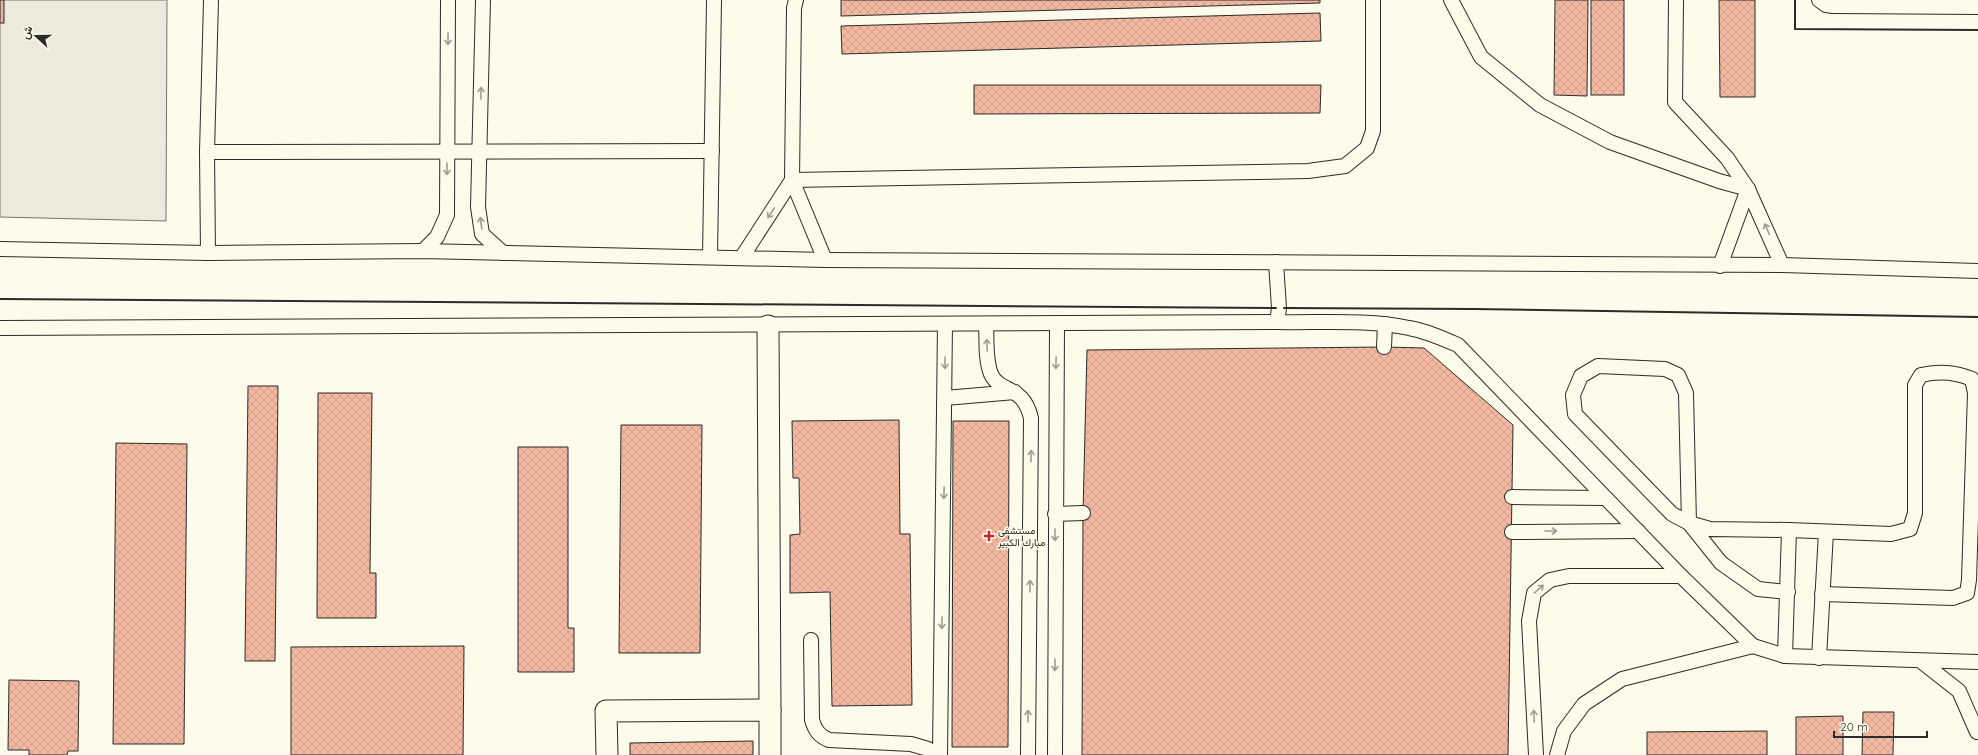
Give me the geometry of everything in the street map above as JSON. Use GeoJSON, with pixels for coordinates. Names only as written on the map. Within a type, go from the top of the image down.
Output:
{"type":"FeatureCollection","features":[{"type":"Feature","properties":{"kind":"street"},"geometry":{"type":"LineString","coordinates":[[768,326],[770,755]]}},
{"type":"Feature","properties":{"kind":"street"},"geometry":{"type":"LineString","coordinates":[[607,755],[606,711],[770,710]]}},
{"type":"Feature","properties":{"kind":"lane"},"geometry":{"type":"LineString","coordinates":[[208,253],[207,152],[211,0]]}},
{"type":"Feature","properties":{"kind":"lane"},"geometry":{"type":"LineString","coordinates":[[423,251],[437,237],[447,215],[448,0]]}},
{"type":"Feature","properties":{"kind":"lane"},"geometry":{"type":"LineString","coordinates":[[483,0],[478,206],[482,234],[503,253]]}},
{"type":"Feature","properties":{"kind":"lane"},"geometry":{"type":"LineString","coordinates":[[710,257],[714,0]]}},
{"type":"Feature","properties":{"kind":"lane"},"geometry":{"type":"LineString","coordinates":[[796,0],[794,8],[792,180],[825,260]]}},
{"type":"Feature","properties":{"kind":"lane"},"geometry":{"type":"LineString","coordinates":[[792,180],[1308,171],[1345,166],[1367,148],[1373,131],[1373,0]]}},
{"type":"Feature","properties":{"kind":"lane"},"geometry":{"type":"LineString","coordinates":[[1451,0],[1482,57],[1540,105],[1610,142],[1719,181],[1748,188]]}},
{"type":"Feature","properties":{"kind":"lane"},"geometry":{"type":"LineString","coordinates":[[1676,0],[1675,102],[1727,158],[1748,188],[1782,265]]}},
{"type":"Feature","properties":{"kind":"lane"},"geometry":{"type":"LineString","coordinates":[[1819,0],[1826,5],[1833,6],[1978,7]]}},
{"type":"Feature","properties":{"kind":"lane"},"geometry":{"type":"LineString","coordinates":[[207,152],[712,151]]}},
{"type":"Feature","properties":{"kind":"lane"},"geometry":{"type":"LineString","coordinates":[[742,257],[792,180]]}},
{"type":"Feature","properties":{"kind":"lane"},"geometry":{"type":"LineString","coordinates":[[1720,266],[1748,188]]}},
{"type":"Feature","properties":{"kind":"lane"},"geometry":{"type":"LineString","coordinates":[[0,249],[208,253],[423,251],[825,260],[1720,266],[1782,265],[1978,271]]}},
{"type":"Feature","properties":{"kind":"lane"},"geometry":{"type":"LineString","coordinates":[[1276,262],[1279,308],[1277,322]]}},
{"type":"Feature","properties":{"kind":"lane"},"geometry":{"type":"LineString","coordinates":[[0,328],[768,326],[1277,322],[1385,324],[1430,333],[1458,345],[1681,576],[1753,646],[1785,656],[1922,662],[1978,662]]}},
{"type":"Feature","properties":{"kind":"lane"},"geometry":{"type":"LineString","coordinates":[[940,755],[945,324]]}},
{"type":"Feature","properties":{"kind":"lane"},"geometry":{"type":"LineString","coordinates":[[986,324],[988,364],[991,374],[996,382],[1023,398],[1028,406],[1031,418],[1028,755]]}},
{"type":"Feature","properties":{"kind":"lane"},"geometry":{"type":"LineString","coordinates":[[1055,755],[1056,324]]}},
{"type":"Feature","properties":{"kind":"lane"},"geometry":{"type":"LineString","coordinates":[[1384,347],[1385,324]]}},
{"type":"Feature","properties":{"kind":"lane"},"geometry":{"type":"LineString","coordinates":[[1788,592],[1758,589],[1721,563],[1689,523],[1686,393],[1678,375],[1665,369],[1598,366],[1581,376],[1573,394],[1575,414],[1672,514],[1689,523],[1710,529],[1892,534],[1910,529],[1915,513],[1915,385],[1921,375],[1932,372],[1962,374],[1972,379],[1975,394],[1969,580],[1967,593],[1953,598],[1822,594]]}},
{"type":"Feature","properties":{"kind":"lane"},"geometry":{"type":"LineString","coordinates":[[945,398],[1015,392]]}},
{"type":"Feature","properties":{"kind":"lane"},"geometry":{"type":"LineString","coordinates":[[1512,496],[1605,498]]}},
{"type":"Feature","properties":{"kind":"lane"},"geometry":{"type":"LineString","coordinates":[[1055,514],[1083,513]]}},
{"type":"Feature","properties":{"kind":"lane"},"geometry":{"type":"LineString","coordinates":[[1785,656],[1789,530]]}},
{"type":"Feature","properties":{"kind":"lane"},"geometry":{"type":"LineString","coordinates":[[1512,532],[1638,531]]}},
{"type":"Feature","properties":{"kind":"lane"},"geometry":{"type":"LineString","coordinates":[[1819,658],[1826,532]]}},
{"type":"Feature","properties":{"kind":"lane"},"geometry":{"type":"LineString","coordinates":[[1536,755],[1529,621],[1534,593],[1550,580],[1569,576],[1681,576]]}},
{"type":"Feature","properties":{"kind":"lane"},"geometry":{"type":"LineString","coordinates":[[811,640],[812,720],[814,726],[822,737],[829,740],[911,744],[928,749],[934,755]]}},
{"type":"Feature","properties":{"kind":"lane"},"geometry":{"type":"LineString","coordinates":[[1557,755],[1564,731],[1584,704],[1622,679],[1753,646]]}},
{"type":"Feature","properties":{"kind":"lane"},"geometry":{"type":"LineString","coordinates":[[1922,662],[1959,691],[1977,732]]}},
{"type":"Feature","properties":{"kind":"shaded area"},"geometry":{"type":"Polygon","coordinates":[[[0,0],[167,0],[166,221],[0,217],[0,0]]]}},
{"type":"Feature","properties":{"kind":"building"},"geometry":{"type":"Polygon","coordinates":[[[0,0],[4,0],[4,23],[0,23],[0,0]]]}},
{"type":"Feature","properties":{"kind":"building"},"geometry":{"type":"Polygon","coordinates":[[[841,0],[1320,0],[1320,3],[841,16],[841,0]]]}},
{"type":"Feature","properties":{"kind":"building"},"geometry":{"type":"Polygon","coordinates":[[[1555,0],[1588,0],[1587,96],[1554,95],[1555,0]]]}},
{"type":"Feature","properties":{"kind":"building"},"geometry":{"type":"Polygon","coordinates":[[[1591,0],[1624,0],[1624,95],[1591,95],[1591,0]]]}},
{"type":"Feature","properties":{"kind":"building"},"geometry":{"type":"Polygon","coordinates":[[[1719,0],[1755,0],[1755,97],[1720,97],[1719,0]]]}},
{"type":"Feature","properties":{"kind":"building"},"geometry":{"type":"Polygon","coordinates":[[[1320,13],[1321,41],[842,54],[841,26],[1320,13]]]}},
{"type":"Feature","properties":{"kind":"building"},"geometry":{"type":"Polygon","coordinates":[[[974,85],[1321,85],[1320,113],[974,114],[974,85]]]}},
{"type":"Feature","properties":{"kind":"building"},"geometry":{"type":"Polygon","coordinates":[[[1384,347],[1424,348],[1513,425],[1508,755],[1082,755],[1083,513],[1087,350],[1384,347]]]}},
{"type":"Feature","properties":{"kind":"building"},"geometry":{"type":"Polygon","coordinates":[[[248,386],[278,386],[275,661],[245,661],[248,386]]]}},
{"type":"Feature","properties":{"kind":"building"},"geometry":{"type":"Polygon","coordinates":[[[318,393],[372,393],[370,573],[376,573],[376,618],[317,618],[318,393]]]}},
{"type":"Feature","properties":{"kind":"building"},"geometry":{"type":"Polygon","coordinates":[[[899,420],[900,534],[910,534],[912,705],[832,706],[830,592],[790,593],[790,535],[800,534],[799,478],[793,478],[792,421],[899,420]]]}},
{"type":"Feature","properties":{"kind":"building"},"geometry":{"type":"Polygon","coordinates":[[[953,421],[1009,421],[1008,747],[952,747],[953,421]]]}},
{"type":"Feature","properties":{"kind":"building"},"geometry":{"type":"Polygon","coordinates":[[[621,425],[702,425],[700,653],[619,653],[621,425]]]}},
{"type":"Feature","properties":{"kind":"building"},"geometry":{"type":"Polygon","coordinates":[[[116,443],[187,444],[184,744],[113,744],[116,443]]]}},
{"type":"Feature","properties":{"kind":"building"},"geometry":{"type":"Polygon","coordinates":[[[518,447],[568,447],[568,628],[574,628],[574,672],[518,672],[518,447]]]}},
{"type":"Feature","properties":{"kind":"building"},"geometry":{"type":"Polygon","coordinates":[[[464,646],[463,755],[291,755],[291,647],[464,646]]]}},
{"type":"Feature","properties":{"kind":"building"},"geometry":{"type":"Polygon","coordinates":[[[9,680],[79,681],[78,751],[68,751],[67,755],[29,755],[29,750],[8,750],[9,680]]]}},
{"type":"Feature","properties":{"kind":"building"},"geometry":{"type":"Polygon","coordinates":[[[1863,712],[1894,712],[1893,755],[1862,755],[1863,712]]]}},
{"type":"Feature","properties":{"kind":"building"},"geometry":{"type":"Polygon","coordinates":[[[1843,716],[1843,755],[1796,755],[1796,717],[1843,716]]]}},
{"type":"Feature","properties":{"kind":"building"},"geometry":{"type":"Polygon","coordinates":[[[1767,731],[1767,755],[1647,755],[1647,732],[1767,731]]]}},
{"type":"Feature","properties":{"kind":"building"},"geometry":{"type":"Polygon","coordinates":[[[753,741],[753,755],[630,755],[630,743],[753,741]]]}},
{"type":"Feature","properties":{"kind":"wall"},"geometry":{"type":"LineString","coordinates":[[1795,0],[1795,29],[1978,30]]}},
{"type":"Feature","properties":{"kind":"wall"},"geometry":{"type":"LineString","coordinates":[[0,299],[1276,308]]}},
{"type":"Feature","properties":{"kind":"wall"},"geometry":{"type":"LineString","coordinates":[[1284,308],[1474,309],[1978,317]]}},
{"type":"Feature","properties":{"kind":"place","name":"مستشفى مبارك الكبير"},"geometry":{"type":"Point","coordinates":[989,536]}}]}
